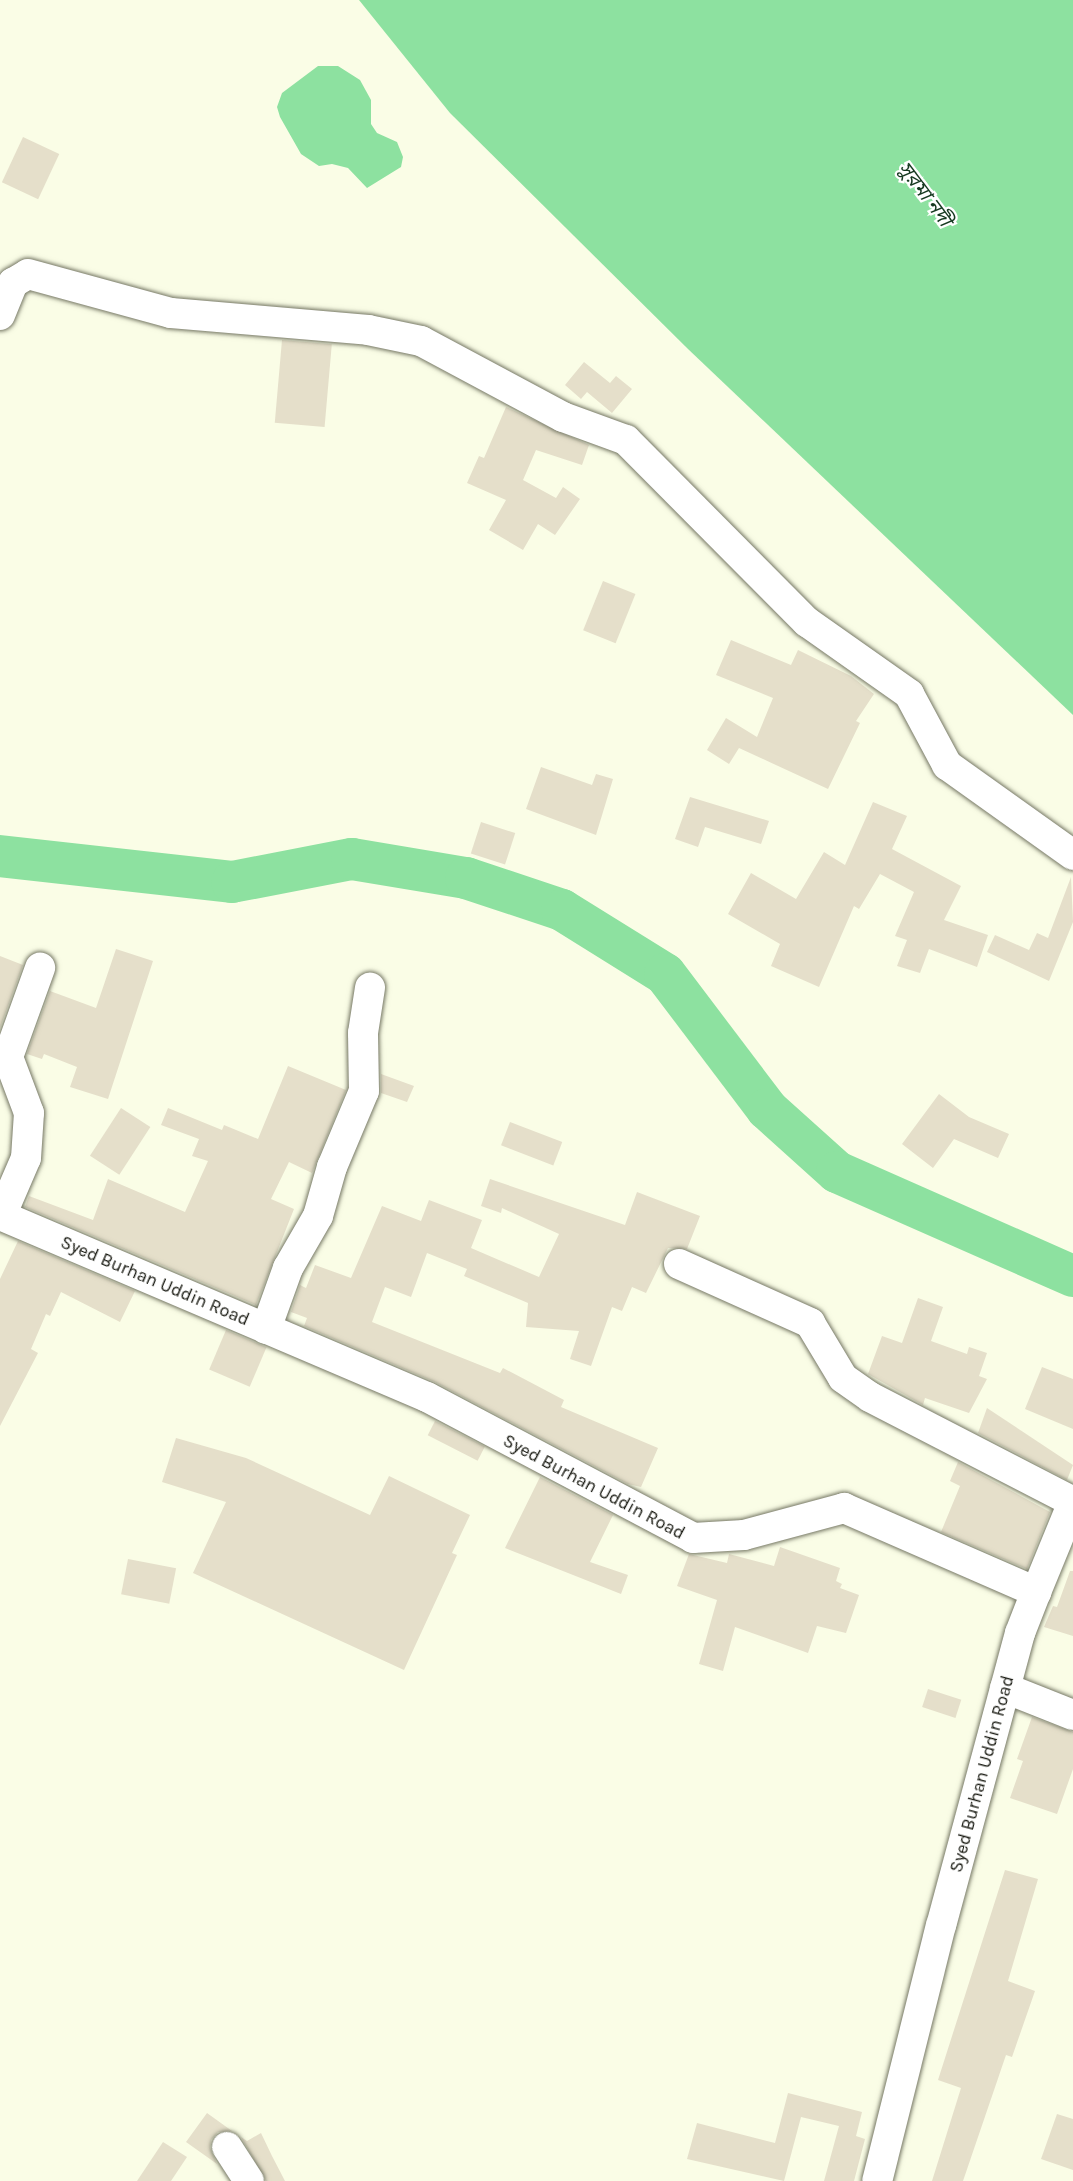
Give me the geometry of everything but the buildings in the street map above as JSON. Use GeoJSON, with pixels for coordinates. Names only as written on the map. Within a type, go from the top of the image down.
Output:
{"type":"FeatureCollection","features":[{"type":"Feature","properties":{"kind":"street"},"geometry":{"type":"LineString","coordinates":[[0,315],[13,282],[28,274],[171,313],[368,330],[421,340],[563,417],[626,440],[807,622],[909,694],[947,765],[1073,855]]}},
{"type":"Feature","properties":{"kind":"street"},"geometry":{"type":"LineString","coordinates":[[0,1216],[26,1158],[29,1113],[8,1057],[40,968]]}},
{"type":"Feature","properties":{"kind":"street"},"geometry":{"type":"LineString","coordinates":[[266,1329],[288,1268],[318,1216],[332,1167],[364,1091],[363,1033],[370,988]]}},
{"type":"Feature","properties":{"kind":"street","name":"Syed Burhan Uddin Road"},"geometry":{"type":"LineString","coordinates":[[0,1216],[427,1397],[693,1538],[744,1535],[844,1508],[1036,1592],[1005,1688],[877,2181]]}},
{"type":"Feature","properties":{"kind":"street"},"geometry":{"type":"LineString","coordinates":[[679,1264],[810,1323],[843,1378],[870,1397],[1073,1502],[1036,1592]]}},
{"type":"Feature","properties":{"kind":"street"},"geometry":{"type":"LineString","coordinates":[[1005,1688],[1073,1715]]}},
{"type":"Feature","properties":{"kind":"street"},"geometry":{"type":"LineString","coordinates":[[227,2147],[249,2181]]}},
{"type":"Feature","properties":{"kind":"water","name":"সুরমা নদী"},"geometry":{"type":"Polygon","coordinates":[[[359,0],[1073,0],[1073,715],[688,349],[450,113],[359,0]]]}},
{"type":"Feature","properties":{"kind":"water"},"geometry":{"type":"Polygon","coordinates":[[[318,66],[338,66],[360,80],[371,100],[371,124],[377,133],[397,142],[403,157],[401,167],[367,188],[348,168],[332,164],[319,166],[301,154],[280,117],[277,107],[282,93],[318,66]]]}},
{"type":"Feature","properties":{"kind":"waterway"},"geometry":{"type":"LineString","coordinates":[[0,856],[232,882],[352,859],[466,878],[562,910],[665,974],[767,1109],[837,1172],[1073,1276]]}}]}
